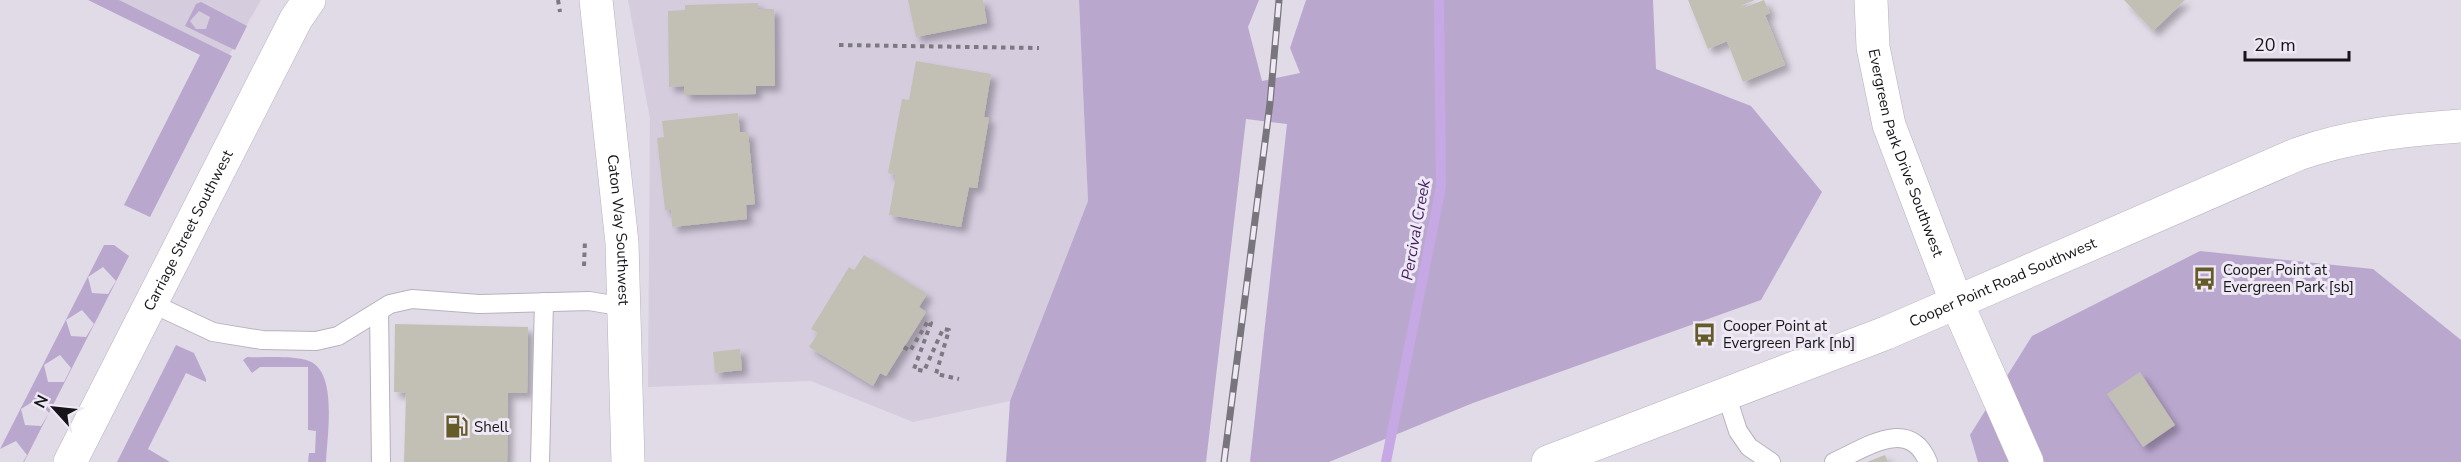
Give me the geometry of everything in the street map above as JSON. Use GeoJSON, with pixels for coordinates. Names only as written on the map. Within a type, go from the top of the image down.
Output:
{"type":"FeatureCollection","features":[{"type":"Feature","properties":{"kind":"street","name":"Carriage Street Southwest"},"geometry":{"type":"LineString","coordinates":[[70,462],[291,30],[309,0]]}},
{"type":"Feature","properties":{"kind":"street","name":"Caton Way Southwest"},"geometry":{"type":"LineString","coordinates":[[596,0],[618,188],[626,307],[628,462]]}},
{"type":"Feature","properties":{"kind":"street","name":"Evergreen Park Drive Southwest"},"geometry":{"type":"LineString","coordinates":[[1871,0],[1873,47],[1889,125],[1956,301],[2027,462]]}},
{"type":"Feature","properties":{"kind":"street","name":"Cooper Point Road Southwest"},"geometry":{"type":"LineString","coordinates":[[1548,462],[1886,333],[1956,301],[2332,142],[2408,129],[2461,126]]}},
{"type":"Feature","properties":{"kind":"lane"},"geometry":{"type":"LineString","coordinates":[[151,303],[213,332],[262,339],[316,341],[338,336],[390,304],[412,299],[479,304],[589,301],[626,307]]}},
{"type":"Feature","properties":{"kind":"lane"},"geometry":{"type":"LineString","coordinates":[[540,462],[544,302]]}},
{"type":"Feature","properties":{"kind":"lane"},"geometry":{"type":"LineString","coordinates":[[379,311],[381,462]]}},
{"type":"Feature","properties":{"kind":"lane"},"geometry":{"type":"LineString","coordinates":[[1721,396],[1738,431],[1749,447],[1771,462]]}},
{"type":"Feature","properties":{"kind":"lane"},"geometry":{"type":"LineString","coordinates":[[1834,462],[1899,436],[1912,440],[1922,448],[1928,462]]}},
{"type":"Feature","properties":{"kind":"path"},"geometry":{"type":"LineString","coordinates":[[839,45],[1039,48]]}},
{"type":"Feature","properties":{"kind":"path"},"geometry":{"type":"LineString","coordinates":[[904,347],[910,351],[928,321],[931,323],[914,369],[924,371],[943,329],[949,330],[936,374],[959,379]]}},
{"type":"Feature","properties":{"kind":"shaded area"},"geometry":{"type":"Polygon","coordinates":[[[88,0],[119,0],[232,56],[150,217],[124,205],[200,55],[88,0]]]}},
{"type":"Feature","properties":{"kind":"shaded area"},"geometry":{"type":"Polygon","coordinates":[[[111,0],[261,0],[227,59],[111,0]]]}},
{"type":"Feature","properties":{"kind":"shaded area"},"geometry":{"type":"Polygon","coordinates":[[[628,0],[1079,0],[1088,201],[1010,401],[913,422],[811,381],[648,387],[650,119],[628,0]]]}},
{"type":"Feature","properties":{"kind":"shaded area"},"geometry":{"type":"Polygon","coordinates":[[[1079,0],[1259,0],[1248,27],[1262,81],[1300,73],[1290,48],[1306,0],[1653,0],[1656,69],[1751,106],[1822,192],[1761,300],[1473,403],[1329,462],[1250,462],[1287,124],[1246,119],[1206,462],[1006,462],[1010,401],[1088,201],[1079,0]]]}},
{"type":"Feature","properties":{"kind":"shaded area"},"geometry":{"type":"Polygon","coordinates":[[[201,2],[247,26],[235,50],[185,26],[196,4],[201,2]],[[199,11],[190,21],[196,29],[206,29],[210,17],[199,11]]]}},
{"type":"Feature","properties":{"kind":"shaded area"},"geometry":{"type":"Polygon","coordinates":[[[104,245],[114,245],[129,256],[49,413],[24,462],[27,455],[16,441],[0,449],[104,245]],[[103,267],[88,277],[92,293],[108,294],[116,281],[103,267]],[[82,310],[66,320],[71,336],[86,337],[94,324],[82,310]],[[60,355],[44,365],[48,382],[64,382],[71,368],[60,355]],[[37,399],[21,409],[25,425],[41,426],[49,413],[37,399]]]}},
{"type":"Feature","properties":{"kind":"shaded area"},"geometry":{"type":"Polygon","coordinates":[[[2200,251],[2373,269],[2461,340],[2461,462],[1978,462],[1970,435],[2032,336],[2200,251]]]}},
{"type":"Feature","properties":{"kind":"shaded area"},"geometry":{"type":"Polygon","coordinates":[[[176,345],[194,353],[206,382],[186,373],[148,449],[170,462],[117,462],[176,345]]]}},
{"type":"Feature","properties":{"kind":"shaded area"},"geometry":{"type":"Polygon","coordinates":[[[247,357],[294,358],[309,361],[318,367],[324,378],[329,406],[326,462],[308,462],[309,453],[315,453],[316,431],[308,430],[308,367],[260,367],[252,373],[243,360],[247,357]]]}},
{"type":"Feature","properties":{"kind":"building"},"geometry":{"type":"Polygon","coordinates":[[[908,0],[983,0],[987,23],[916,37],[908,0]]]}},
{"type":"Feature","properties":{"kind":"building"},"geometry":{"type":"Polygon","coordinates":[[[1688,0],[1755,0],[1742,5],[1743,8],[1764,0],[1770,13],[1765,15],[1785,65],[1743,82],[1727,41],[1708,49],[1688,0]]]}},
{"type":"Feature","properties":{"kind":"building"},"geometry":{"type":"Polygon","coordinates":[[[2124,0],[2185,0],[2153,31],[2124,0]]]}},
{"type":"Feature","properties":{"kind":"building"},"geometry":{"type":"Polygon","coordinates":[[[758,3],[758,9],[774,9],[775,86],[756,86],[756,94],[684,95],[684,86],[669,87],[668,11],[685,10],[685,5],[758,3]]]}},
{"type":"Feature","properties":{"kind":"building"},"geometry":{"type":"Polygon","coordinates":[[[916,61],[991,74],[984,117],[989,118],[977,188],[969,187],[961,227],[889,215],[896,175],[888,173],[902,99],[909,100],[916,61]]]}},
{"type":"Feature","properties":{"kind":"building"},"geometry":{"type":"Polygon","coordinates":[[[738,113],[740,132],[748,132],[755,204],[746,205],[747,219],[672,227],[671,210],[665,210],[657,138],[664,137],[662,121],[738,113]]]}},
{"type":"Feature","properties":{"kind":"building"},"geometry":{"type":"Polygon","coordinates":[[[864,255],[927,294],[919,307],[926,312],[886,376],[880,373],[873,386],[809,347],[818,333],[811,329],[849,267],[854,270],[864,255]]]}},
{"type":"Feature","properties":{"kind":"building","name":"Shell"},"geometry":{"type":"Polygon","coordinates":[[[395,324],[528,327],[527,393],[508,393],[507,462],[404,462],[406,393],[394,392],[395,324]]]}},
{"type":"Feature","properties":{"kind":"building"},"geometry":{"type":"Polygon","coordinates":[[[740,349],[742,370],[715,373],[713,352],[740,349]]]}},
{"type":"Feature","properties":{"kind":"building"},"geometry":{"type":"Polygon","coordinates":[[[2140,372],[2175,425],[2143,447],[2107,394],[2140,372]]]}},
{"type":"Feature","properties":{"kind":"building"},"geometry":{"type":"Polygon","coordinates":[[[1885,455],[1888,462],[1867,462],[1885,455]]]}},
{"type":"Feature","properties":{"kind":"waterway","name":"Percival Creek"},"geometry":{"type":"LineString","coordinates":[[1386,462],[1441,187],[1439,0]]}},
{"type":"Feature","properties":{"kind":"railway"},"geometry":{"type":"LineString","coordinates":[[1224,462],[1270,103],[1279,0]]}},
{"type":"Feature","properties":{"kind":"place","name":"Cooper Point at Evergreen Park [sb]"},"geometry":{"type":"Point","coordinates":[2205,279]}},
{"type":"Feature","properties":{"kind":"place","name":"Cooper Point at Evergreen Park [nb]"},"geometry":{"type":"Point","coordinates":[1705,335]}},
{"type":"Feature","properties":{"kind":"place","name":"Shell"},"geometry":{"type":"Point","coordinates":[456,427]}}]}
